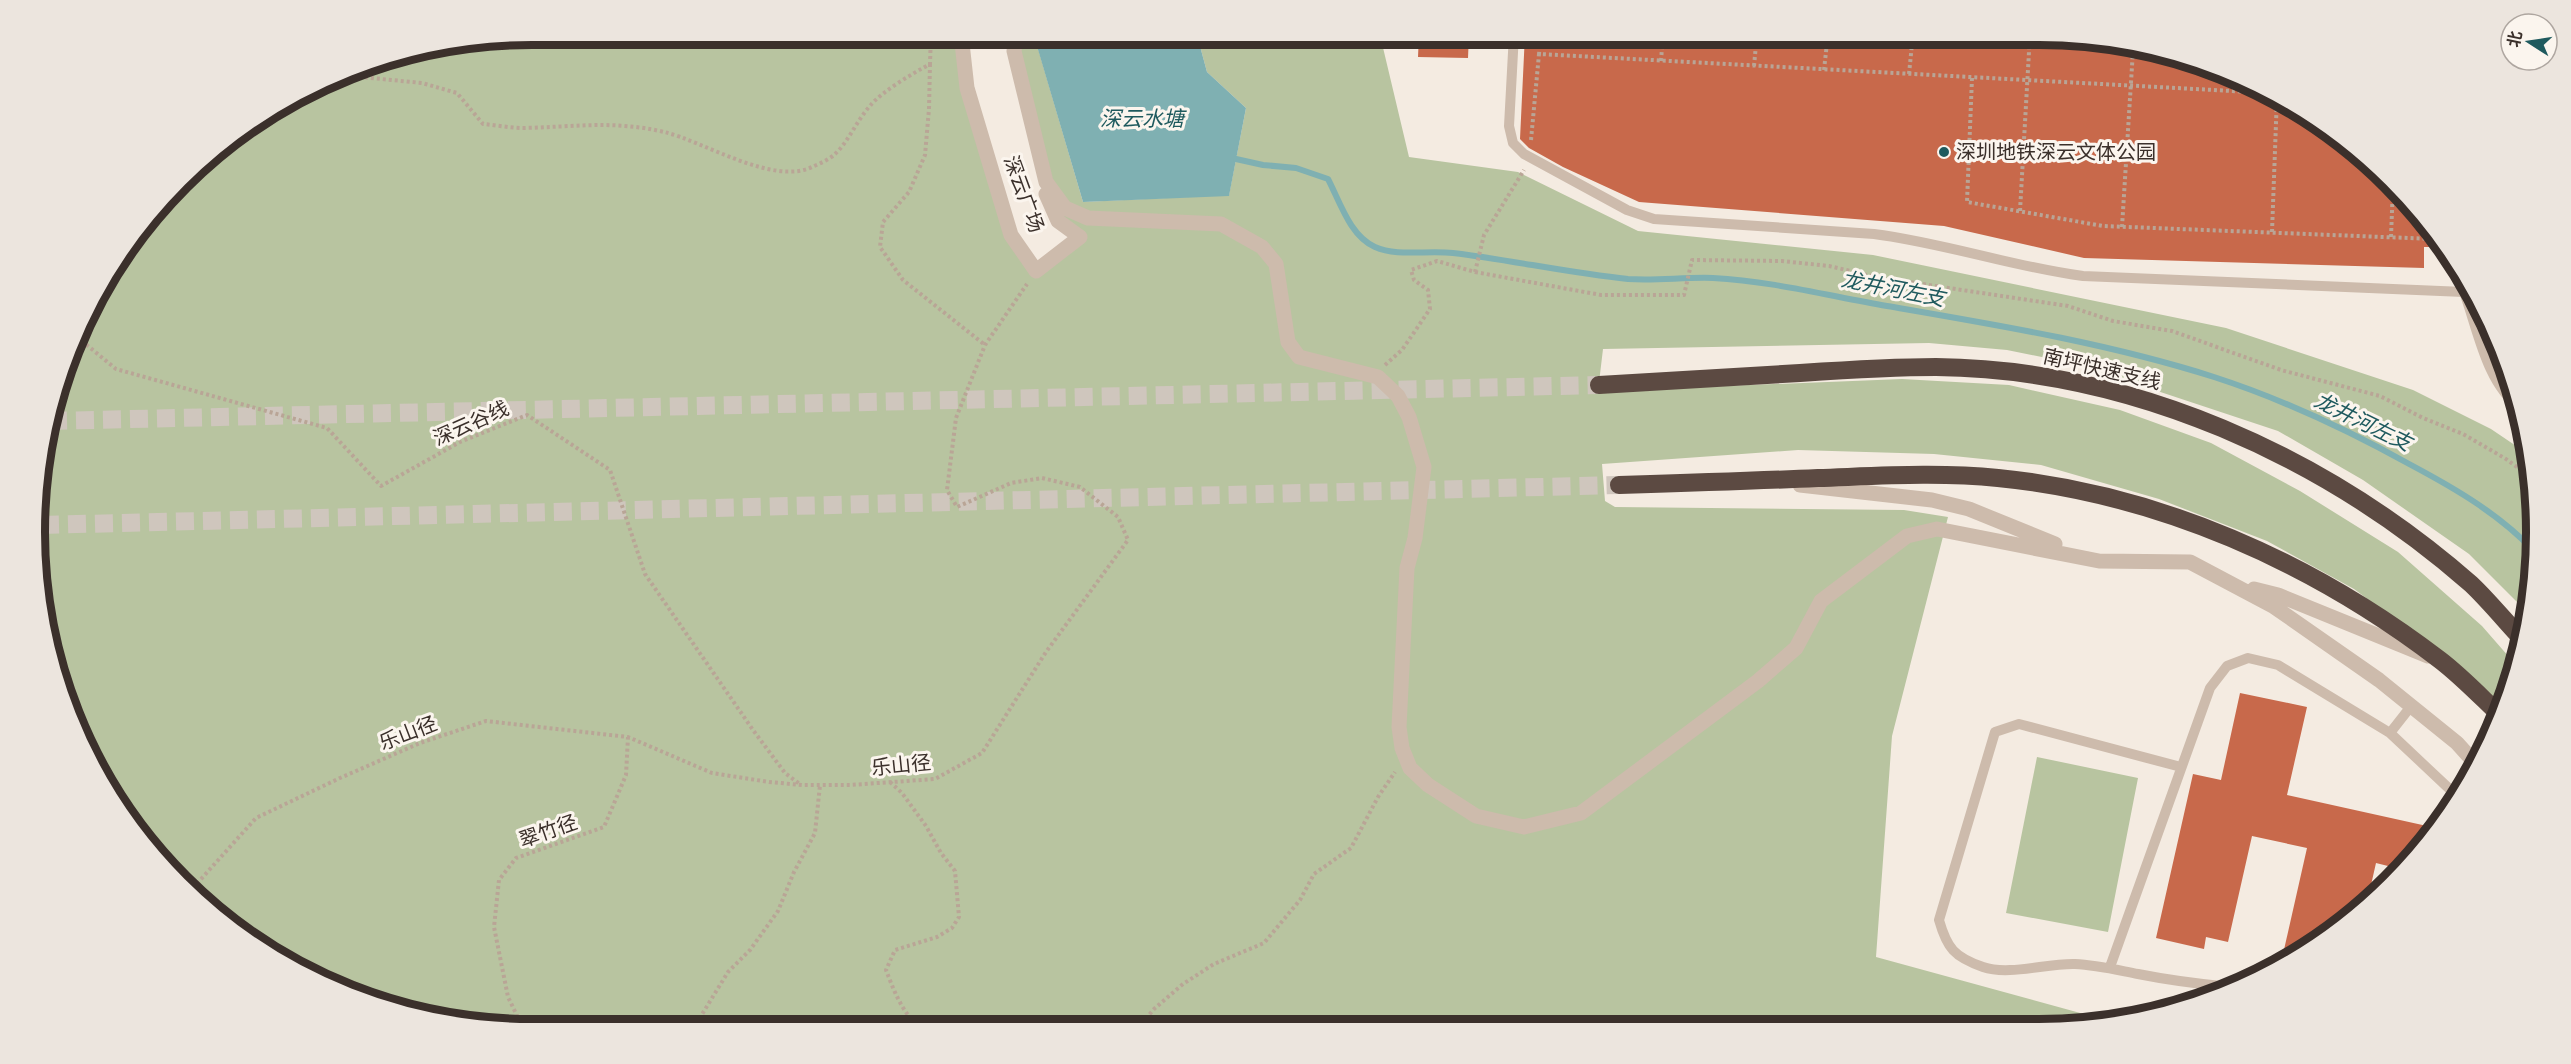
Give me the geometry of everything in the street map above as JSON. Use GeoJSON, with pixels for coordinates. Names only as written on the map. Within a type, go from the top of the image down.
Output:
{"type":"FeatureCollection","features":[{"type":"Feature","properties":{"kind":"highway","name":"南坪快速支线"},"geometry":{"type":"LineString","coordinates":[[1599,385],[1937,367],[2013,373],[2083,384],[2157,404],[2237,434],[2310,471],[2390,521],[2471,585],[2516,632]]}},
{"type":"Feature","properties":{"kind":"highway"},"geometry":{"type":"LineString","coordinates":[[1619,485],[1922,474],[1999,478],[2071,490],[2145,507],[2228,535],[2308,573],[2374,613],[2441,661],[2493,708]]}},
{"type":"Feature","properties":{"kind":"street","name":"深云广场"},"geometry":{"type":"LineString","coordinates":[[962,45],[967,88],[1011,235],[1036,271],[1080,237],[1058,221],[1042,185],[1010,45]]}},
{"type":"Feature","properties":{"kind":"street"},"geometry":{"type":"LineString","coordinates":[[1014,45],[1046,182],[1065,208],[1088,218],[1221,224],[1262,247],[1276,264],[1288,342],[1299,357],[1378,377],[1398,396],[1406,410],[1424,466],[1416,538],[1407,568],[1398,727],[1402,748],[1410,768],[1428,785],[1476,816],[1524,827],[1581,813],[1766,674],[1796,648],[1821,601],[1907,536],[1938,529],[2099,561],[2190,562],[2237,585],[2302,626],[2412,705],[2457,743],[2470,758]]}},
{"type":"Feature","properties":{"kind":"street"},"geometry":{"type":"LineString","coordinates":[[1755,481],[1932,500],[1969,510],[2099,561]]}},
{"type":"Feature","properties":{"kind":"street"},"geometry":{"type":"LineString","coordinates":[[2237,585],[2278,595],[2441,661]]}},
{"type":"Feature","properties":{"kind":"lane"},"geometry":{"type":"LineString","coordinates":[[1513,45],[1509,126],[1514,144],[1524,154],[1627,210],[1654,219],[1902,237],[2051,272],[2083,276],[2461,290]]}},
{"type":"Feature","properties":{"kind":"lane"},"geometry":{"type":"LineString","coordinates":[[2478,322],[2498,384],[2505,393]]}},
{"type":"Feature","properties":{"kind":"lane"},"geometry":{"type":"LineString","coordinates":[[2110,967],[2210,688],[2227,666],[2248,658],[2278,665],[2391,733],[2452,791]]}},
{"type":"Feature","properties":{"kind":"lane"},"geometry":{"type":"LineString","coordinates":[[2391,733],[2412,705]]}},
{"type":"Feature","properties":{"kind":"lane"},"geometry":{"type":"LineString","coordinates":[[2181,767],[2019,724],[1995,732],[1939,920],[1946,944],[1962,957],[1985,968],[2007,969],[2071,964],[2110,967],[2138,974],[2217,985]]}},
{"type":"Feature","properties":{"kind":"path"},"geometry":{"type":"LineString","coordinates":[[931,45],[925,155],[909,192],[883,222],[880,247],[903,280],[985,345]]}},
{"type":"Feature","properties":{"kind":"path"},"geometry":{"type":"LineString","coordinates":[[1530,144],[1540,45]]}},
{"type":"Feature","properties":{"kind":"path"},"geometry":{"type":"LineString","coordinates":[[1661,61],[1662,45]]}},
{"type":"Feature","properties":{"kind":"path"},"geometry":{"type":"LineString","coordinates":[[1754,66],[1756,45]]}},
{"type":"Feature","properties":{"kind":"path"},"geometry":{"type":"LineString","coordinates":[[1824,70],[1827,45]]}},
{"type":"Feature","properties":{"kind":"path"},"geometry":{"type":"LineString","coordinates":[[1909,74],[1912,45]]}},
{"type":"Feature","properties":{"kind":"path"},"geometry":{"type":"LineString","coordinates":[[2020,211],[2030,45]]}},
{"type":"Feature","properties":{"kind":"path"},"geometry":{"type":"LineString","coordinates":[[1539,54],[2247,92]]}},
{"type":"Feature","properties":{"kind":"path"},"geometry":{"type":"LineString","coordinates":[[2122,227],[2133,54]]}},
{"type":"Feature","properties":{"kind":"path"},"geometry":{"type":"LineString","coordinates":[[360,77],[422,83],[457,93],[483,124],[521,128],[593,123],[634,127],[664,132],[694,141],[730,158],[763,168],[791,171],[809,169],[835,154],[871,104],[930,64]]}},
{"type":"Feature","properties":{"kind":"path"},"geometry":{"type":"LineString","coordinates":[[1972,78],[1966,202],[2103,226],[2427,239]]}},
{"type":"Feature","properties":{"kind":"path"},"geometry":{"type":"LineString","coordinates":[[2272,232],[2277,107]]}},
{"type":"Feature","properties":{"kind":"path"},"geometry":{"type":"LineString","coordinates":[[1475,272],[1484,235],[1528,164]]}},
{"type":"Feature","properties":{"kind":"path"},"geometry":{"type":"LineString","coordinates":[[2391,237],[2393,198]]}},
{"type":"Feature","properties":{"kind":"path"},"geometry":{"type":"LineString","coordinates":[[1378,377],[1386,364],[1402,350],[1430,309],[1428,290],[1414,280],[1411,270],[1437,261],[1475,272],[1601,295],[1684,296],[1692,260],[1782,261],[1828,266],[1876,277],[2068,306],[2113,321],[2172,332],[2281,370],[2380,396],[2423,418],[2463,434],[2522,471]]}},
{"type":"Feature","properties":{"kind":"path","name":"乐山径"},"geometry":{"type":"LineString","coordinates":[[196,884],[256,818],[420,743],[486,721],[628,737],[712,773],[802,785],[935,779],[982,753],[1046,652],[1128,540],[1118,517],[1080,488],[1042,478],[1011,483],[957,507],[947,490],[956,418],[985,345],[1036,271]]}},
{"type":"Feature","properties":{"kind":"path","name":"深云谷线"},"geometry":{"type":"LineString","coordinates":[[84,342],[116,369],[327,428],[381,486],[460,442],[527,415],[610,470],[645,574],[753,730],[785,773],[802,785]]}},
{"type":"Feature","properties":{"kind":"path","name":"翠竹径"},"geometry":{"type":"LineString","coordinates":[[519,1019],[508,997],[494,927],[499,880],[516,858],[604,827],[626,775],[628,737]]}},
{"type":"Feature","properties":{"kind":"path"},"geometry":{"type":"LineString","coordinates":[[1146,1019],[1183,984],[1214,964],[1264,943],[1300,900],[1314,874],[1351,848],[1394,772],[1410,768]]}},
{"type":"Feature","properties":{"kind":"path"},"geometry":{"type":"LineString","coordinates":[[890,782],[903,793],[926,826],[940,853],[955,871],[959,917],[952,928],[937,937],[895,950],[886,970],[896,996],[912,1019]]}},
{"type":"Feature","properties":{"kind":"path"},"geometry":{"type":"LineString","coordinates":[[699,1019],[728,972],[750,950],[778,911],[794,872],[815,833],[820,785]]}},
{"type":"Feature","properties":{"kind":"green space"},"geometry":{"type":"Polygon","coordinates":[[[532,45],[964,45],[1011,235],[1036,271],[1079,237],[1058,221],[1016,45],[1037,45],[1083,202],[1229,195],[1246,108],[1207,72],[1200,45],[1382,45],[1409,157],[1518,172],[1638,231],[1873,255],[2226,328],[2413,390],[2491,429],[2519,448],[2526,532],[2520,605],[2469,554],[2363,480],[2278,431],[2076,364],[2007,350],[1929,343],[1603,349],[1598,391],[1902,379],[2009,385],[2120,410],[2211,443],[2300,491],[2398,552],[2482,626],[2509,657],[2495,702],[2458,666],[2354,589],[2267,541],[2159,499],[2041,465],[1934,454],[1798,450],[1602,464],[1605,501],[1615,507],[1904,510],[1948,517],[1892,736],[1876,957],[2091,1016],[2039,1019],[532,1019],[468,1015],[437,1010],[375,993],[317,969],[288,954],[261,937],[211,898],[166,853],[146,828],[110,776],[95,747],[71,689],[62,658],[54,627],[46,564],[46,500],[49,468],[54,437],[71,375],[95,317],[127,261],[166,211],[211,166],[261,127],[317,95],[375,71],[437,54],[468,49],[532,45]]]}},
{"type":"Feature","properties":{"kind":"green space"},"geometry":{"type":"Polygon","coordinates":[[[2037,757],[2138,778],[2108,932],[2006,913],[2037,757]]]}},
{"type":"Feature","properties":{"kind":"water","name":"深云水塘"},"geometry":{"type":"Polygon","coordinates":[[[1037,45],[1200,45],[1207,72],[1246,108],[1229,196],[1083,202],[1037,45]]]}},
{"type":"Feature","properties":{"kind":"building"},"geometry":{"type":"Polygon","coordinates":[[[1419,45],[1469,45],[1468,58],[1418,57],[1419,45]]]}},
{"type":"Feature","properties":{"kind":"building","name":"深圳地铁深云文体公园"},"geometry":{"type":"Polygon","coordinates":[[[1524,45],[2039,45],[2103,49],[2134,54],[2196,71],[2254,95],[2282,110],[2310,127],[2360,166],[2405,211],[2433,247],[2424,247],[2424,268],[2084,258],[1944,226],[1639,202],[1563,167],[1529,148],[1520,139],[1524,45]]]}},
{"type":"Feature","properties":{"kind":"building"},"geometry":{"type":"Polygon","coordinates":[[[2240,693],[2307,707],[2287,795],[2427,826],[2392,867],[2376,863],[2370,888],[2360,898],[2310,937],[2283,953],[2307,848],[2252,836],[2228,942],[2206,937],[2204,949],[2156,938],[2193,774],[2221,780],[2240,693]]]}},
{"type":"Feature","properties":{"kind":"waterway","name":"龙井河左支"},"geometry":{"type":"LineString","coordinates":[[1236,159],[1263,165],[1296,168],[1328,179],[1352,227],[1359,235],[1375,247],[1393,252],[1453,253],[1628,279],[1713,278],[1779,286],[2052,336],[2174,365],[2265,395],[2363,440],[2460,493],[2492,514],[2526,543]]}},
{"type":"Feature","properties":{"kind":"tunnel"},"geometry":{"type":"LineString","coordinates":[[58,421],[1599,385]]}},
{"type":"Feature","properties":{"kind":"tunnel"},"geometry":{"type":"LineString","coordinates":[[45,525],[1619,485]]}},
{"type":"Feature","properties":{"kind":"place","name":"深圳地铁深云文体公园"},"geometry":{"type":"Point","coordinates":[1944,152]}}]}
